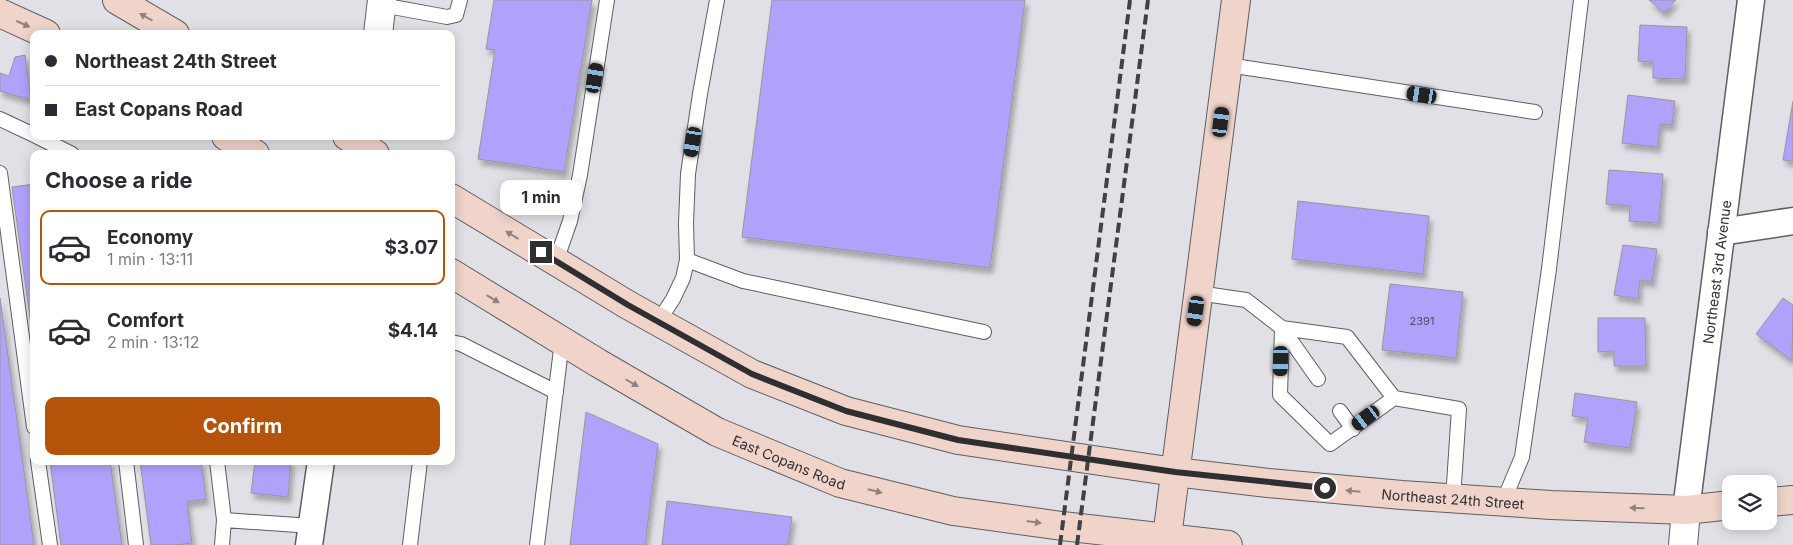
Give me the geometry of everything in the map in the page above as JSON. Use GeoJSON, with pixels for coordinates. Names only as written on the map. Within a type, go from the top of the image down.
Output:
{"type":"FeatureCollection","features":[{"type":"Feature","properties":{"kind":"main road"},"geometry":{"type":"LineString","coordinates":[[117,0],[168,30]]}},
{"type":"Feature","properties":{"kind":"main road"},"geometry":{"type":"LineString","coordinates":[[1228,545],[1166,541],[1236,0]]}},
{"type":"Feature","properties":{"kind":"main road"},"geometry":{"type":"LineString","coordinates":[[0,13],[37,30]]}},
{"type":"Feature","properties":{"kind":"main road"},"geometry":{"type":"LineString","coordinates":[[232,140],[249,150]]}},
{"type":"Feature","properties":{"kind":"main road"},"geometry":{"type":"LineString","coordinates":[[455,200],[658,322],[752,374],[846,411],[958,440],[1175,472]]}},
{"type":"Feature","properties":{"kind":"main road","name":"East Copans Road"},"geometry":{"type":"LineString","coordinates":[[455,275],[717,432],[840,483],[953,511],[1166,541]]}},
{"type":"Feature","properties":{"kind":"main road","name":"Northeast 24th Street"},"geometry":{"type":"LineString","coordinates":[[1175,472],[1268,483],[1453,499],[1686,510],[1722,506]]}},
{"type":"Feature","properties":{"kind":"main road"},"geometry":{"type":"LineString","coordinates":[[1777,501],[1793,500]]}},
{"type":"Feature","properties":{"kind":"street","name":"Northeast 3rd Avenue"},"geometry":{"type":"LineString","coordinates":[[1683,545],[1751,0]]}},
{"type":"Feature","properties":{"kind":"street"},"geometry":{"type":"LineString","coordinates":[[378,30],[382,2]]}},
{"type":"Feature","properties":{"kind":"street"},"geometry":{"type":"LineString","coordinates":[[1721,232],[1793,222]]}},
{"type":"Feature","properties":{"kind":"street"},"geometry":{"type":"LineString","coordinates":[[311,536],[320,465]]}},
{"type":"Feature","properties":{"kind":"lane"},"geometry":{"type":"LineString","coordinates":[[382,2],[447,17],[456,15],[460,0]]}},
{"type":"Feature","properties":{"kind":"lane"},"geometry":{"type":"LineString","coordinates":[[556,261],[570,221],[580,175],[607,0]]}},
{"type":"Feature","properties":{"kind":"lane"},"geometry":{"type":"LineString","coordinates":[[658,322],[673,299],[683,278],[687,260],[688,174],[716,0]]}},
{"type":"Feature","properties":{"kind":"lane"},"geometry":{"type":"LineString","coordinates":[[1503,502],[1522,457],[1549,269],[1581,0]]}},
{"type":"Feature","properties":{"kind":"lane"},"geometry":{"type":"LineString","coordinates":[[1228,65],[1535,112]]}},
{"type":"Feature","properties":{"kind":"lane"},"geometry":{"type":"LineString","coordinates":[[0,119],[30,134]]}},
{"type":"Feature","properties":{"kind":"lane"},"geometry":{"type":"LineString","coordinates":[[43,140],[64,150]]}},
{"type":"Feature","properties":{"kind":"lane"},"geometry":{"type":"LineString","coordinates":[[0,173],[30,397]]}},
{"type":"Feature","properties":{"kind":"lane"},"geometry":{"type":"LineString","coordinates":[[687,260],[744,281],[984,332]]}},
{"type":"Feature","properties":{"kind":"lane"},"geometry":{"type":"LineString","coordinates":[[1198,293],[1246,300],[1282,328],[1318,379]]}},
{"type":"Feature","properties":{"kind":"lane"},"geometry":{"type":"LineString","coordinates":[[1282,328],[1347,337],[1394,398],[1458,410],[1453,499]]}},
{"type":"Feature","properties":{"kind":"lane"},"geometry":{"type":"LineString","coordinates":[[1282,328],[1280,395],[1330,444],[1394,398]]}},
{"type":"Feature","properties":{"kind":"lane"},"geometry":{"type":"LineString","coordinates":[[537,545],[562,341]]}},
{"type":"Feature","properties":{"kind":"lane"},"geometry":{"type":"LineString","coordinates":[[455,343],[461,344],[556,392]]}},
{"type":"Feature","properties":{"kind":"lane"},"geometry":{"type":"LineString","coordinates":[[1340,411],[1352,429]]}},
{"type":"Feature","properties":{"kind":"lane"},"geometry":{"type":"LineString","coordinates":[[39,465],[50,545]]}},
{"type":"Feature","properties":{"kind":"lane"},"geometry":{"type":"LineString","coordinates":[[126,465],[136,545]]}},
{"type":"Feature","properties":{"kind":"lane"},"geometry":{"type":"LineString","coordinates":[[217,465],[224,520],[222,545]]}},
{"type":"Feature","properties":{"kind":"lane"},"geometry":{"type":"LineString","coordinates":[[410,545],[420,465]]}},
{"type":"Feature","properties":{"kind":"lane"},"geometry":{"type":"LineString","coordinates":[[224,520],[311,536]]}},
{"type":"Feature","properties":{"kind":"building"},"geometry":{"type":"Polygon","coordinates":[[[494,0],[592,0],[564,172],[478,159],[495,50],[486,49],[494,0]]]}},
{"type":"Feature","properties":{"kind":"building"},"geometry":{"type":"Polygon","coordinates":[[[772,0],[1025,0],[990,268],[742,237],[772,0]]]}},
{"type":"Feature","properties":{"kind":"building"},"geometry":{"type":"Polygon","coordinates":[[[1649,0],[1676,0],[1664,13],[1649,0]]]}},
{"type":"Feature","properties":{"kind":"building"},"geometry":{"type":"Polygon","coordinates":[[[1640,25],[1687,27],[1685,79],[1653,78],[1653,62],[1638,61],[1640,25]]]}},
{"type":"Feature","properties":{"kind":"building"},"geometry":{"type":"Polygon","coordinates":[[[25,55],[30,100],[0,91],[0,73],[9,76],[15,57],[25,55]]]}},
{"type":"Feature","properties":{"kind":"building"},"geometry":{"type":"Polygon","coordinates":[[[1628,95],[1675,101],[1672,125],[1660,124],[1658,147],[1622,143],[1628,95]]]}},
{"type":"Feature","properties":{"kind":"building"},"geometry":{"type":"Polygon","coordinates":[[[1793,101],[1793,161],[1783,160],[1793,101]]]}},
{"type":"Feature","properties":{"kind":"building"},"geometry":{"type":"Polygon","coordinates":[[[1609,170],[1663,174],[1659,223],[1629,221],[1630,206],[1606,204],[1609,170]]]}},
{"type":"Feature","properties":{"kind":"building"},"geometry":{"type":"Polygon","coordinates":[[[30,185],[30,317],[12,187],[30,185]]]}},
{"type":"Feature","properties":{"kind":"building"},"geometry":{"type":"Polygon","coordinates":[[[1298,201],[1429,216],[1423,274],[1292,259],[1298,201]]]}},
{"type":"Feature","properties":{"kind":"building"},"geometry":{"type":"Polygon","coordinates":[[[1623,245],[1657,249],[1652,282],[1640,280],[1638,299],[1614,295],[1623,245]]]}},
{"type":"Feature","properties":{"kind":"building"},"geometry":{"type":"Polygon","coordinates":[[[1390,284],[1463,292],[1456,358],[1382,350],[1390,284]]]}},
{"type":"Feature","properties":{"kind":"building"},"geometry":{"type":"Polygon","coordinates":[[[0,298],[16,413],[34,545],[0,545],[0,298]]]}},
{"type":"Feature","properties":{"kind":"building"},"geometry":{"type":"Polygon","coordinates":[[[1783,298],[1793,305],[1792,361],[1756,334],[1783,298]]]}},
{"type":"Feature","properties":{"kind":"building"},"geometry":{"type":"Polygon","coordinates":[[[1598,318],[1645,318],[1646,366],[1614,366],[1614,351],[1598,352],[1598,318]]]}},
{"type":"Feature","properties":{"kind":"building"},"geometry":{"type":"Polygon","coordinates":[[[1575,393],[1637,402],[1630,448],[1584,442],[1588,418],[1572,416],[1575,393]]]}},
{"type":"Feature","properties":{"kind":"building"},"geometry":{"type":"Polygon","coordinates":[[[586,412],[658,444],[645,545],[570,545],[586,412]]]}},
{"type":"Feature","properties":{"kind":"building"},"geometry":{"type":"Polygon","coordinates":[[[51,465],[111,465],[122,545],[61,545],[51,465]]]}},
{"type":"Feature","properties":{"kind":"building"},"geometry":{"type":"Polygon","coordinates":[[[141,465],[202,465],[206,499],[187,502],[192,543],[151,545],[141,465]]]}},
{"type":"Feature","properties":{"kind":"building"},"geometry":{"type":"Polygon","coordinates":[[[254,465],[291,465],[288,497],[251,493],[254,465]]]}},
{"type":"Feature","properties":{"kind":"building"},"geometry":{"type":"Polygon","coordinates":[[[667,501],[792,517],[788,545],[662,545],[667,501]]]}},
{"type":"Feature","properties":{"kind":"railway"},"geometry":{"type":"LineString","coordinates":[[1060,545],[1130,0]]}},
{"type":"Feature","properties":{"kind":"railway"},"geometry":{"type":"LineString","coordinates":[[1077,545],[1148,0]]}},
{"type":"Feature","properties":{"kind":"route"},"geometry":{"type":"LineString","coordinates":[[541,252],[628,305],[752,374],[846,411],[958,440],[1175,472],[1325,488]]}}]}
